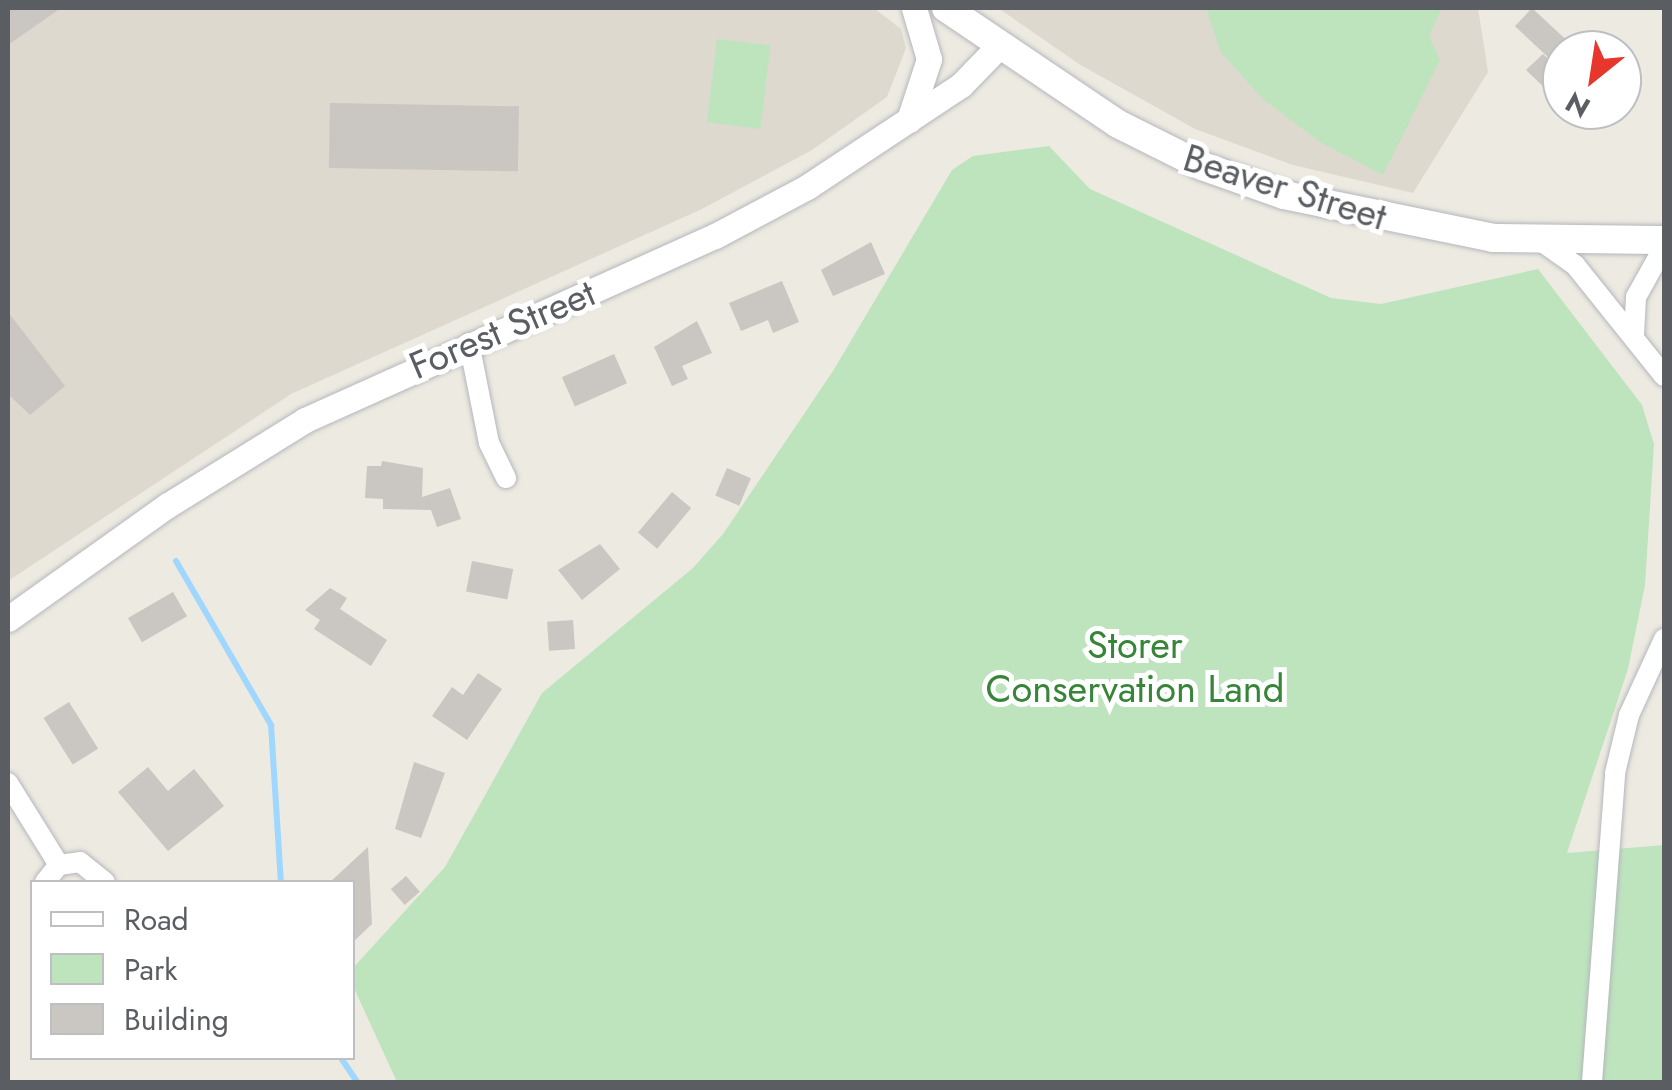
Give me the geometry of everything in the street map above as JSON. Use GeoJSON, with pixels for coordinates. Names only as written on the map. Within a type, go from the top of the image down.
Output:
{"type":"FeatureCollection","features":[{"type":"Feature","properties":{"kind":"main road","name":"Beaver Street"},"geometry":{"type":"LineString","coordinates":[[946,8],[1118,124],[1226,175],[1396,223],[1542,241],[1664,243]]}},
{"type":"Feature","properties":{"kind":"street"},"geometry":{"type":"LineString","coordinates":[[906,124],[929,59],[914,8]]}},
{"type":"Feature","properties":{"kind":"street","name":"Forest Street"},"geometry":{"type":"LineString","coordinates":[[8,619],[281,433],[469,343],[762,212],[906,124],[972,77],[999,46]]}},
{"type":"Feature","properties":{"kind":"street"},"geometry":{"type":"LineString","coordinates":[[1542,241],[1575,265],[1664,376]]}},
{"type":"Feature","properties":{"kind":"street"},"geometry":{"type":"LineString","coordinates":[[1634,335],[1636,297],[1664,243]]}},
{"type":"Feature","properties":{"kind":"street"},"geometry":{"type":"LineString","coordinates":[[469,343],[489,443],[506,478]]}},
{"type":"Feature","properties":{"kind":"street"},"geometry":{"type":"LineString","coordinates":[[1592,1082],[1615,774],[1629,715],[1664,638]]}},
{"type":"Feature","properties":{"kind":"street"},"geometry":{"type":"LineString","coordinates":[[8,783],[59,866]]}},
{"type":"Feature","properties":{"kind":"street"},"geometry":{"type":"LineString","coordinates":[[47,880],[59,866],[90,865],[103,880]]}},
{"type":"Feature","properties":{"kind":"shaded area"},"geometry":{"type":"Polygon","coordinates":[[[8,8],[874,8],[901,29],[906,48],[887,97],[812,150],[702,209],[291,394],[8,581],[8,8]]]}},
{"type":"Feature","properties":{"kind":"shaded area"},"geometry":{"type":"Polygon","coordinates":[[[998,8],[1478,8],[1488,72],[1413,193],[1293,165],[1195,129],[1079,64],[998,8]]]}},
{"type":"Feature","properties":{"kind":"green space"},"geometry":{"type":"Polygon","coordinates":[[[1206,8],[1442,8],[1429,36],[1440,60],[1383,175],[1320,142],[1264,100],[1221,53],[1206,8]]]}},
{"type":"Feature","properties":{"kind":"green space"},"geometry":{"type":"Polygon","coordinates":[[[717,39],[771,46],[760,129],[707,122],[717,39]]]}},
{"type":"Feature","properties":{"kind":"green space","name":"Storer Conservation Land"},"geometry":{"type":"Polygon","coordinates":[[[1049,146],[1090,189],[1331,298],[1381,304],[1538,269],[1642,405],[1654,444],[1645,585],[1628,669],[1567,853],[1664,845],[1664,1082],[397,1082],[355,990],[355,966],[445,867],[542,693],[693,568],[723,534],[833,371],[952,170],[973,156],[1049,146]]]}},
{"type":"Feature","properties":{"kind":"building"},"geometry":{"type":"Polygon","coordinates":[[[8,8],[61,8],[8,45],[8,8]]]}},
{"type":"Feature","properties":{"kind":"building"},"geometry":{"type":"Polygon","coordinates":[[[1532,8],[1556,30],[1542,30],[1542,52],[1515,26],[1532,8]]]}},
{"type":"Feature","properties":{"kind":"building"},"geometry":{"type":"Polygon","coordinates":[[[1542,55],[1542,85],[1526,70],[1542,55]]]}},
{"type":"Feature","properties":{"kind":"building"},"geometry":{"type":"Polygon","coordinates":[[[330,103],[519,106],[518,171],[329,168],[330,103]]]}},
{"type":"Feature","properties":{"kind":"building"},"geometry":{"type":"Polygon","coordinates":[[[871,242],[885,274],[833,296],[821,270],[871,242]]]}},
{"type":"Feature","properties":{"kind":"building"},"geometry":{"type":"Polygon","coordinates":[[[782,281],[799,322],[773,333],[768,320],[741,331],[729,303],[782,281]]]}},
{"type":"Feature","properties":{"kind":"building"},"geometry":{"type":"Polygon","coordinates":[[[8,312],[65,386],[30,415],[8,394],[8,312]]]}},
{"type":"Feature","properties":{"kind":"building"},"geometry":{"type":"Polygon","coordinates":[[[697,321],[712,353],[682,366],[688,379],[672,386],[654,347],[697,321]]]}},
{"type":"Feature","properties":{"kind":"building"},"geometry":{"type":"Polygon","coordinates":[[[614,354],[627,383],[575,406],[562,377],[614,354]]]}},
{"type":"Feature","properties":{"kind":"building"},"geometry":{"type":"Polygon","coordinates":[[[382,461],[423,468],[422,497],[450,488],[461,519],[437,527],[431,510],[383,509],[383,499],[365,498],[367,466],[381,466],[382,461]]]}},
{"type":"Feature","properties":{"kind":"building"},"geometry":{"type":"Polygon","coordinates":[[[727,468],[751,478],[739,506],[715,496],[727,468]]]}},
{"type":"Feature","properties":{"kind":"building"},"geometry":{"type":"Polygon","coordinates":[[[672,492],[691,508],[657,549],[638,533],[672,492]]]}},
{"type":"Feature","properties":{"kind":"building"},"geometry":{"type":"Polygon","coordinates":[[[600,544],[620,569],[582,600],[558,570],[600,544]]]}},
{"type":"Feature","properties":{"kind":"building"},"geometry":{"type":"Polygon","coordinates":[[[472,561],[513,569],[507,599],[466,591],[472,561]]]}},
{"type":"Feature","properties":{"kind":"building"},"geometry":{"type":"Polygon","coordinates":[[[330,588],[347,598],[340,609],[387,640],[371,666],[314,629],[320,620],[305,610],[330,588]]]}},
{"type":"Feature","properties":{"kind":"building"},"geometry":{"type":"Polygon","coordinates":[[[173,592],[187,616],[142,642],[128,618],[173,592]]]}},
{"type":"Feature","properties":{"kind":"building"},"geometry":{"type":"Polygon","coordinates":[[[573,620],[575,649],[549,651],[547,622],[573,620]]]}},
{"type":"Feature","properties":{"kind":"building"},"geometry":{"type":"Polygon","coordinates":[[[478,673],[502,689],[467,740],[432,716],[452,687],[463,695],[478,673]]]}},
{"type":"Feature","properties":{"kind":"building"},"geometry":{"type":"Polygon","coordinates":[[[69,702],[98,749],[73,765],[44,718],[69,702]]]}},
{"type":"Feature","properties":{"kind":"building"},"geometry":{"type":"Polygon","coordinates":[[[414,762],[445,773],[421,838],[395,829],[414,762]]]}},
{"type":"Feature","properties":{"kind":"building"},"geometry":{"type":"Polygon","coordinates":[[[148,767],[168,791],[194,769],[224,806],[168,851],[118,792],[148,767]]]}},
{"type":"Feature","properties":{"kind":"building"},"geometry":{"type":"Polygon","coordinates":[[[368,847],[372,924],[355,940],[355,880],[332,880],[368,847]]]}},
{"type":"Feature","properties":{"kind":"building"},"geometry":{"type":"Polygon","coordinates":[[[406,876],[420,892],[405,905],[391,889],[406,876]]]}},
{"type":"Feature","properties":{"kind":"waterway"},"geometry":{"type":"LineString","coordinates":[[176,561],[271,725],[281,880]]}},
{"type":"Feature","properties":{"kind":"waterway"},"geometry":{"type":"LineString","coordinates":[[342,1060],[357,1082]]}}]}
